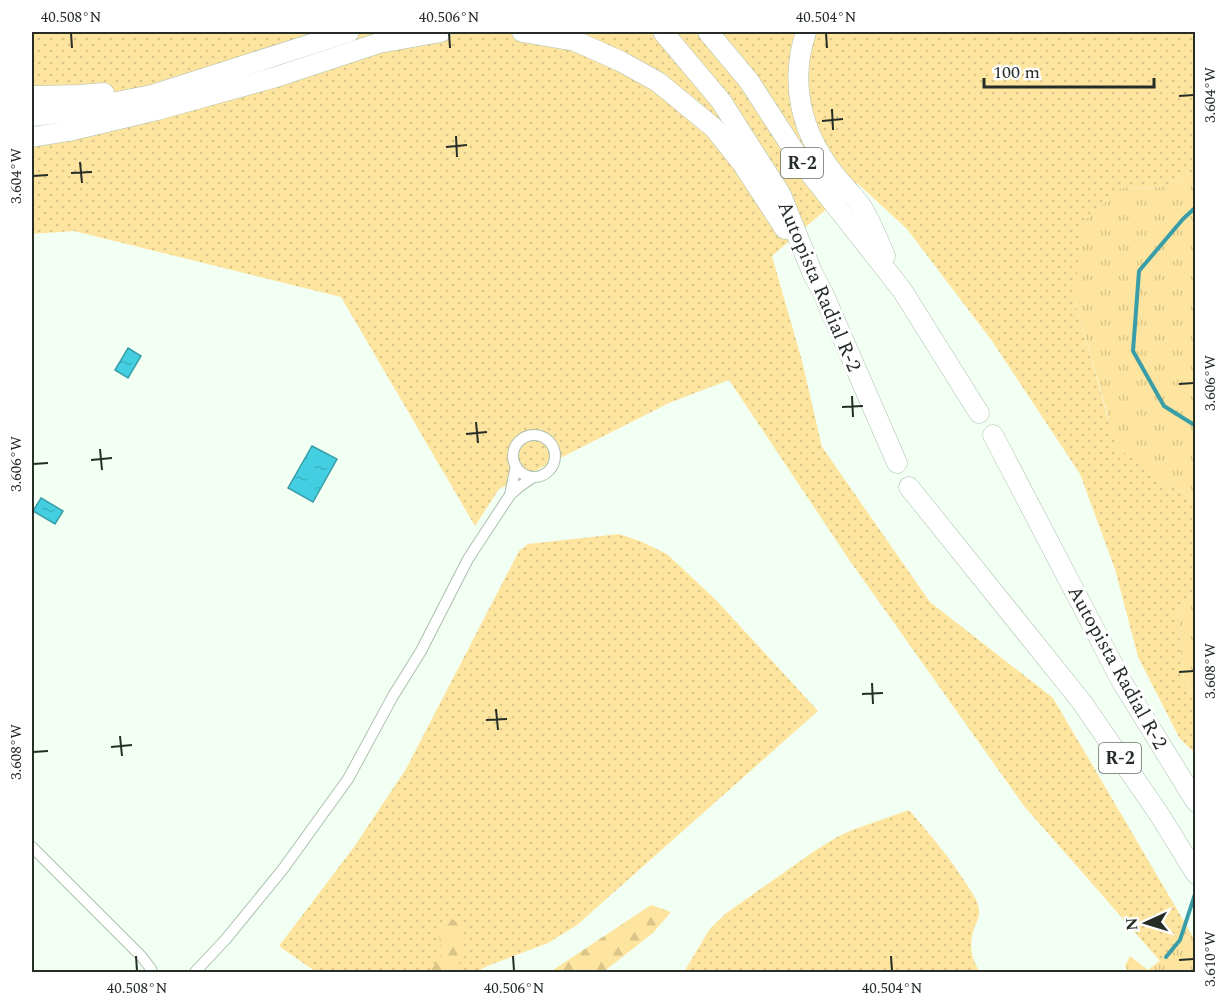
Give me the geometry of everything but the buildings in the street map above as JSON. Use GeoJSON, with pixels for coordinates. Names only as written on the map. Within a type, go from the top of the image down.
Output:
{"type":"FeatureCollection","features":[{"type":"Feature","properties":{"kind":"highway"},"geometry":{"type":"LineString","coordinates":[[32,116],[66,112],[152,94],[349,32]]}},
{"type":"Feature","properties":{"kind":"highway"},"geometry":{"type":"LineString","coordinates":[[32,137],[157,111],[276,77],[379,44],[441,32]]}},
{"type":"Feature","properties":{"kind":"highway"},"geometry":{"type":"LineString","coordinates":[[522,32],[575,41],[620,61],[658,82],[690,108],[714,128],[742,162],[812,272]]}},
{"type":"Feature","properties":{"kind":"highway","name":"Autopista Radial R-2"},"geometry":{"type":"LineString","coordinates":[[663,32],[721,101],[782,195],[812,272],[824,293],[897,463]]}},
{"type":"Feature","properties":{"kind":"highway","name":"Autopista Radial R-2"},"geometry":{"type":"LineString","coordinates":[[708,32],[749,81],[802,163],[902,290],[979,413]]}},
{"type":"Feature","properties":{"kind":"highway"},"geometry":{"type":"LineString","coordinates":[[806,32],[797,74],[798,91],[812,140],[823,160],[861,206],[902,290]]}},
{"type":"Feature","properties":{"kind":"highway"},"geometry":{"type":"LineString","coordinates":[[32,96],[125,91],[250,63]]}},
{"type":"Feature","properties":{"kind":"highway","name":"Autopista Radial R-2"},"geometry":{"type":"LineString","coordinates":[[993,435],[1122,682],[1193,798]]}},
{"type":"Feature","properties":{"kind":"highway","name":"Autopista Radial R-2"},"geometry":{"type":"LineString","coordinates":[[909,487],[1081,701],[1159,814],[1196,874]]}},
{"type":"Feature","properties":{"kind":"street"},"geometry":{"type":"LineString","coordinates":[[538,434],[549,440],[555,450],[555,462],[549,471],[538,477],[532,477],[523,474],[516,466],[513,455],[517,443],[526,436],[538,434]]}},
{"type":"Feature","properties":{"kind":"street"},"geometry":{"type":"LineString","coordinates":[[510,495],[516,466]]}},
{"type":"Feature","properties":{"kind":"street"},"geometry":{"type":"LineString","coordinates":[[195,972],[232,932],[284,869],[348,779],[393,696],[421,651],[468,559],[510,495],[532,477]]}},
{"type":"Feature","properties":{"kind":"street"},"geometry":{"type":"LineString","coordinates":[[32,847],[154,971]]}},
{"type":"Feature","properties":{"kind":"green space"},"geometry":{"type":"Polygon","coordinates":[[[32,32],[1195,32],[1195,171],[1164,187],[1121,188],[1075,301],[1108,418],[1163,482],[1195,499],[1195,588],[1177,611],[1184,680],[1195,699],[1195,753],[1180,739],[1138,657],[1115,569],[1080,474],[992,341],[907,229],[857,183],[772,256],[802,361],[822,447],[930,602],[1053,698],[1192,935],[1160,961],[1024,806],[850,561],[729,380],[669,403],[499,489],[475,526],[341,297],[74,231],[32,234],[32,32]]]}},
{"type":"Feature","properties":{"kind":"green space"},"geometry":{"type":"Polygon","coordinates":[[[1195,171],[1195,499],[1163,482],[1117,447],[1075,301],[1081,224],[1121,188],[1164,187],[1195,171]]]}},
{"type":"Feature","properties":{"kind":"green space"},"geometry":{"type":"Polygon","coordinates":[[[619,534],[667,554],[716,600],[818,711],[577,925],[548,943],[475,972],[316,972],[279,946],[354,847],[406,769],[519,551],[528,544],[619,534]]]}},
{"type":"Feature","properties":{"kind":"green space"},"geometry":{"type":"Polygon","coordinates":[[[1195,588],[1196,699],[1184,680],[1177,611],[1195,588]]]}},
{"type":"Feature","properties":{"kind":"green space"},"geometry":{"type":"Polygon","coordinates":[[[909,810],[947,856],[976,900],[979,913],[971,948],[980,972],[684,972],[709,930],[725,914],[837,837],[909,810]]]}},
{"type":"Feature","properties":{"kind":"green space"},"geometry":{"type":"Polygon","coordinates":[[[651,905],[671,912],[653,933],[603,972],[550,972],[651,905]]]}},
{"type":"Feature","properties":{"kind":"green space"},"geometry":{"type":"Polygon","coordinates":[[[452,919],[462,926],[465,952],[454,972],[429,972],[442,955],[439,934],[443,923],[452,919]]]}},
{"type":"Feature","properties":{"kind":"green space"},"geometry":{"type":"Polygon","coordinates":[[[1192,935],[1195,940],[1195,972],[1128,972],[1125,966],[1130,956],[1148,970],[1192,935]]]}},
{"type":"Feature","properties":{"kind":"water"},"geometry":{"type":"Polygon","coordinates":[[[128,348],[141,356],[128,378],[115,370],[128,348]]]}},
{"type":"Feature","properties":{"kind":"water"},"geometry":{"type":"Polygon","coordinates":[[[312,446],[337,459],[313,502],[288,488],[312,446]]]}},
{"type":"Feature","properties":{"kind":"water"},"geometry":{"type":"Polygon","coordinates":[[[41,498],[63,511],[55,524],[33,511],[41,498]]]}},
{"type":"Feature","properties":{"kind":"waterway"},"geometry":{"type":"LineString","coordinates":[[1196,207],[1139,271],[1133,351],[1164,406],[1196,426]]}},
{"type":"Feature","properties":{"kind":"waterway"},"geometry":{"type":"LineString","coordinates":[[1166,957],[1180,940],[1196,891]]}}]}
